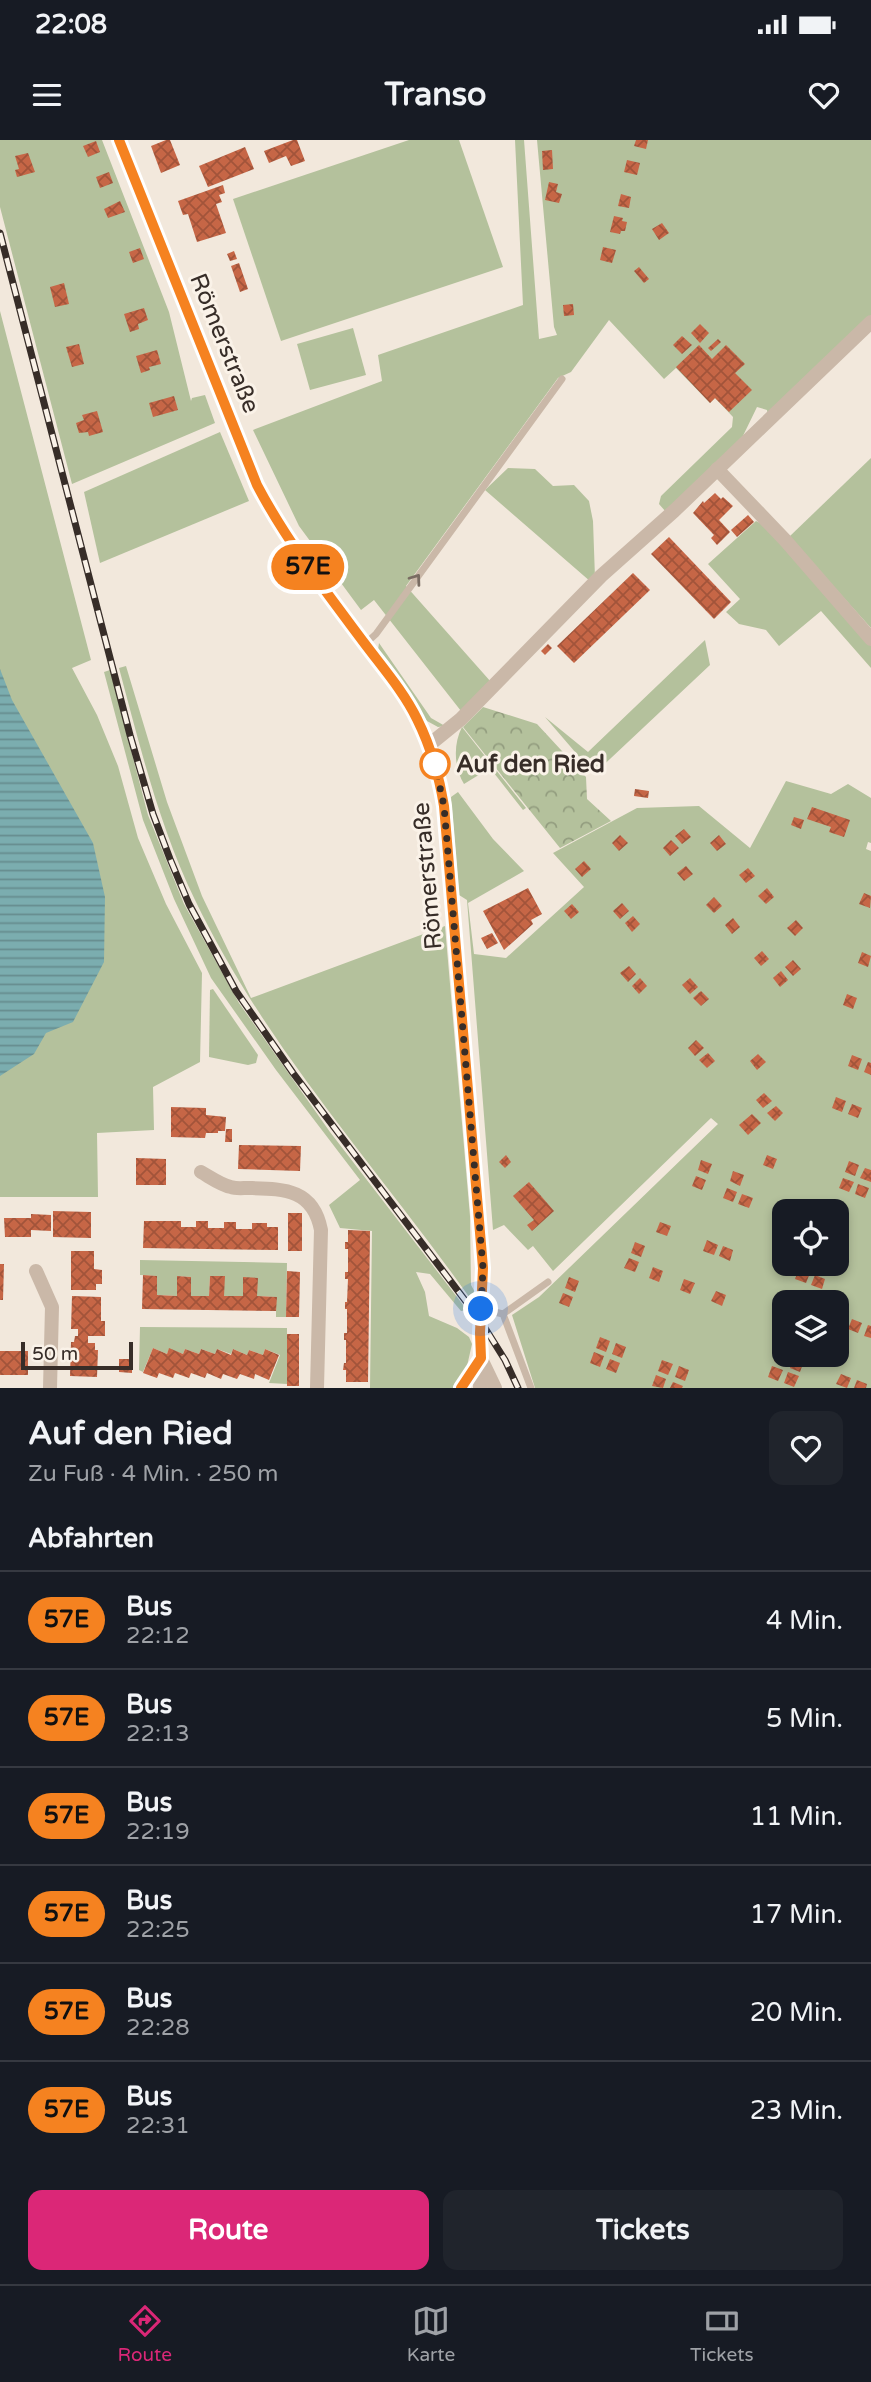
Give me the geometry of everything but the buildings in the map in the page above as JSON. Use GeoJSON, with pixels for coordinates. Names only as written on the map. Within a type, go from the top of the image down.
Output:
{"type":"FeatureCollection","features":[{"type":"Feature","properties":{"kind":"street","name":"Römerstraße"},"geometry":{"type":"LineString","coordinates":[[119,140],[257,485],[274,517],[309,570],[370,639],[416,717],[429,745],[444,806],[483,1268],[480,1388]]}},
{"type":"Feature","properties":{"kind":"street"},"geometry":{"type":"LineString","coordinates":[[429,745],[461,719],[601,576],[871,322]]}},
{"type":"Feature","properties":{"kind":"street"},"geometry":{"type":"LineString","coordinates":[[717,469],[785,540],[871,639]]}},
{"type":"Feature","properties":{"kind":"street"},"geometry":{"type":"LineString","coordinates":[[201,1172],[231,1188],[281,1189],[293,1192],[303,1198],[319,1218],[321,1230],[317,1388]]}},
{"type":"Feature","properties":{"kind":"street"},"geometry":{"type":"LineString","coordinates":[[36,1271],[52,1307],[50,1388]]}},
{"type":"Feature","properties":{"kind":"street"},"geometry":{"type":"LineString","coordinates":[[461,1388],[481,1358]]}},
{"type":"Feature","properties":{"kind":"street"},"geometry":{"type":"LineString","coordinates":[[481,1358],[495,1388]]}},
{"type":"Feature","properties":{"kind":"lane"},"geometry":{"type":"LineString","coordinates":[[370,639],[562,379]]}},
{"type":"Feature","properties":{"kind":"lane"},"geometry":{"type":"LineString","coordinates":[[481,1309],[503,1314],[548,1282]]}},
{"type":"Feature","properties":{"kind":"lane"},"geometry":{"type":"LineString","coordinates":[[503,1314],[531,1388]]}},
{"type":"Feature","properties":{"kind":"green space"},"geometry":{"type":"Polygon","coordinates":[[[0,140],[102,140],[169,312],[191,401],[192,398],[205,395],[215,423],[72,484],[0,207],[0,140]]]}},
{"type":"Feature","properties":{"kind":"green space"},"geometry":{"type":"Polygon","coordinates":[[[409,140],[459,140],[503,267],[281,341],[233,199],[409,140]]]}},
{"type":"Feature","properties":{"kind":"green space"},"geometry":{"type":"Polygon","coordinates":[[[515,140],[524,140],[539,339],[557,335],[554,327],[537,140],[871,140],[871,318],[768,416],[767,410],[757,407],[740,442],[666,512],[659,504],[661,496],[732,427],[733,417],[715,398],[710,403],[676,368],[664,379],[609,320],[571,372],[558,378],[406,586],[491,682],[461,711],[374,600],[361,610],[299,526],[253,430],[382,381],[378,355],[523,305],[515,140]]]}},
{"type":"Feature","properties":{"kind":"green space"},"geometry":{"type":"Polygon","coordinates":[[[0,311],[91,660],[72,668],[97,715],[118,766],[138,838],[166,904],[202,973],[200,1062],[153,1087],[154,1130],[97,1133],[98,1197],[0,1197],[0,311]]]}},
{"type":"Feature","properties":{"kind":"green space"},"geometry":{"type":"Polygon","coordinates":[[[353,328],[366,375],[310,390],[297,344],[353,328]]]}},
{"type":"Feature","properties":{"kind":"green space"},"geometry":{"type":"Polygon","coordinates":[[[220,432],[249,501],[100,563],[84,492],[220,432]]]}},
{"type":"Feature","properties":{"kind":"green space"},"geometry":{"type":"Polygon","coordinates":[[[871,458],[871,628],[789,537],[871,458]]]}},
{"type":"Feature","properties":{"kind":"green space"},"geometry":{"type":"Polygon","coordinates":[[[508,468],[535,469],[553,486],[574,485],[589,501],[593,521],[595,578],[591,582],[485,490],[508,468]]]}},
{"type":"Feature","properties":{"kind":"green space"},"geometry":{"type":"Polygon","coordinates":[[[756,521],[764,525],[871,644],[871,668],[821,611],[779,646],[766,630],[739,624],[726,612],[740,599],[708,564],[756,521]]]}},
{"type":"Feature","properties":{"kind":"green space"},"geometry":{"type":"Polygon","coordinates":[[[705,640],[710,665],[594,774],[545,717],[588,752],[705,640]]]}},
{"type":"Feature","properties":{"kind":"green space"},"geometry":{"type":"Polygon","coordinates":[[[379,643],[431,718],[445,726],[438,727],[427,721],[378,650],[379,643]]]}},
{"type":"Feature","properties":{"kind":"green space"},"geometry":{"type":"Polygon","coordinates":[[[126,666],[167,802],[202,896],[251,998],[445,926],[470,1216],[471,1285],[476,1294],[472,1301],[289,1057],[255,1006],[223,954],[182,872],[161,815],[119,668],[126,666]]]}},
{"type":"Feature","properties":{"kind":"green space"},"geometry":{"type":"Polygon","coordinates":[[[110,670],[148,815],[184,904],[239,1003],[330,1132],[467,1310],[461,1311],[430,1274],[416,1272],[425,1292],[429,1316],[457,1328],[469,1337],[472,1344],[465,1375],[454,1388],[370,1388],[372,1231],[340,1228],[329,1205],[360,1180],[276,1070],[211,978],[174,899],[143,820],[104,672],[110,670]]]}},
{"type":"Feature","properties":{"kind":"green space"},"geometry":{"type":"Polygon","coordinates":[[[483,707],[537,724],[586,777],[587,799],[611,821],[560,848],[463,727],[483,707]]]}},
{"type":"Feature","properties":{"kind":"green space"},"geometry":{"type":"Polygon","coordinates":[[[462,727],[526,808],[523,810],[490,768],[464,784],[458,771],[456,756],[462,727]]]}},
{"type":"Feature","properties":{"kind":"green space"},"geometry":{"type":"Polygon","coordinates":[[[786,781],[831,794],[848,784],[871,798],[871,843],[868,842],[866,849],[871,851],[871,1388],[535,1388],[512,1315],[539,1297],[718,1124],[711,1118],[553,1271],[533,1246],[528,1250],[504,1225],[493,1230],[467,900],[459,895],[451,797],[458,792],[493,839],[524,871],[468,903],[474,954],[506,958],[584,887],[553,853],[637,808],[699,806],[750,848],[786,781]]]}},
{"type":"Feature","properties":{"kind":"green space"},"geometry":{"type":"Polygon","coordinates":[[[213,989],[258,1055],[256,1063],[248,1065],[209,1057],[210,990],[213,989]]]}},
{"type":"Feature","properties":{"kind":"green space"},"geometry":{"type":"Polygon","coordinates":[[[140,1260],[287,1263],[286,1317],[276,1317],[276,1297],[257,1296],[257,1278],[244,1278],[243,1296],[224,1296],[224,1277],[210,1276],[209,1296],[191,1296],[191,1277],[177,1276],[177,1296],[157,1295],[157,1276],[140,1275],[140,1260]]]}},
{"type":"Feature","properties":{"kind":"green space"},"geometry":{"type":"Polygon","coordinates":[[[140,1327],[287,1328],[287,1384],[269,1383],[280,1355],[265,1349],[263,1355],[249,1350],[247,1355],[233,1349],[231,1354],[217,1349],[215,1354],[201,1349],[199,1354],[185,1349],[183,1354],[169,1349],[167,1354],[153,1348],[143,1372],[139,1370],[140,1327]]]}},
{"type":"Feature","properties":{"kind":"water"},"geometry":{"type":"Polygon","coordinates":[[[0,669],[12,700],[93,843],[105,897],[104,962],[73,1022],[46,1033],[34,1054],[0,1076],[0,669]]]}},
{"type":"Feature","properties":{"kind":"railway"},"geometry":{"type":"LineString","coordinates":[[0,233],[130,735],[153,814],[189,904],[236,991],[293,1073],[480,1320],[505,1360],[518,1388]]}},
{"type":"Feature","properties":{"kind":"bus line","name":"57E"},"geometry":{"type":"LineString","coordinates":[[119,140],[257,485],[274,517],[309,570],[402,693],[429,745],[439,778],[444,806],[483,1268],[481,1358],[461,1388]]}},
{"type":"Feature","properties":{"kind":"place","name":"Auf den Ried"},"geometry":{"type":"Point","coordinates":[435,764]}},
{"type":"Feature","properties":{"kind":"route"},"geometry":{"type":"LineString","coordinates":[[435,764],[444,806],[483,1268],[481,1309]]}}]}
